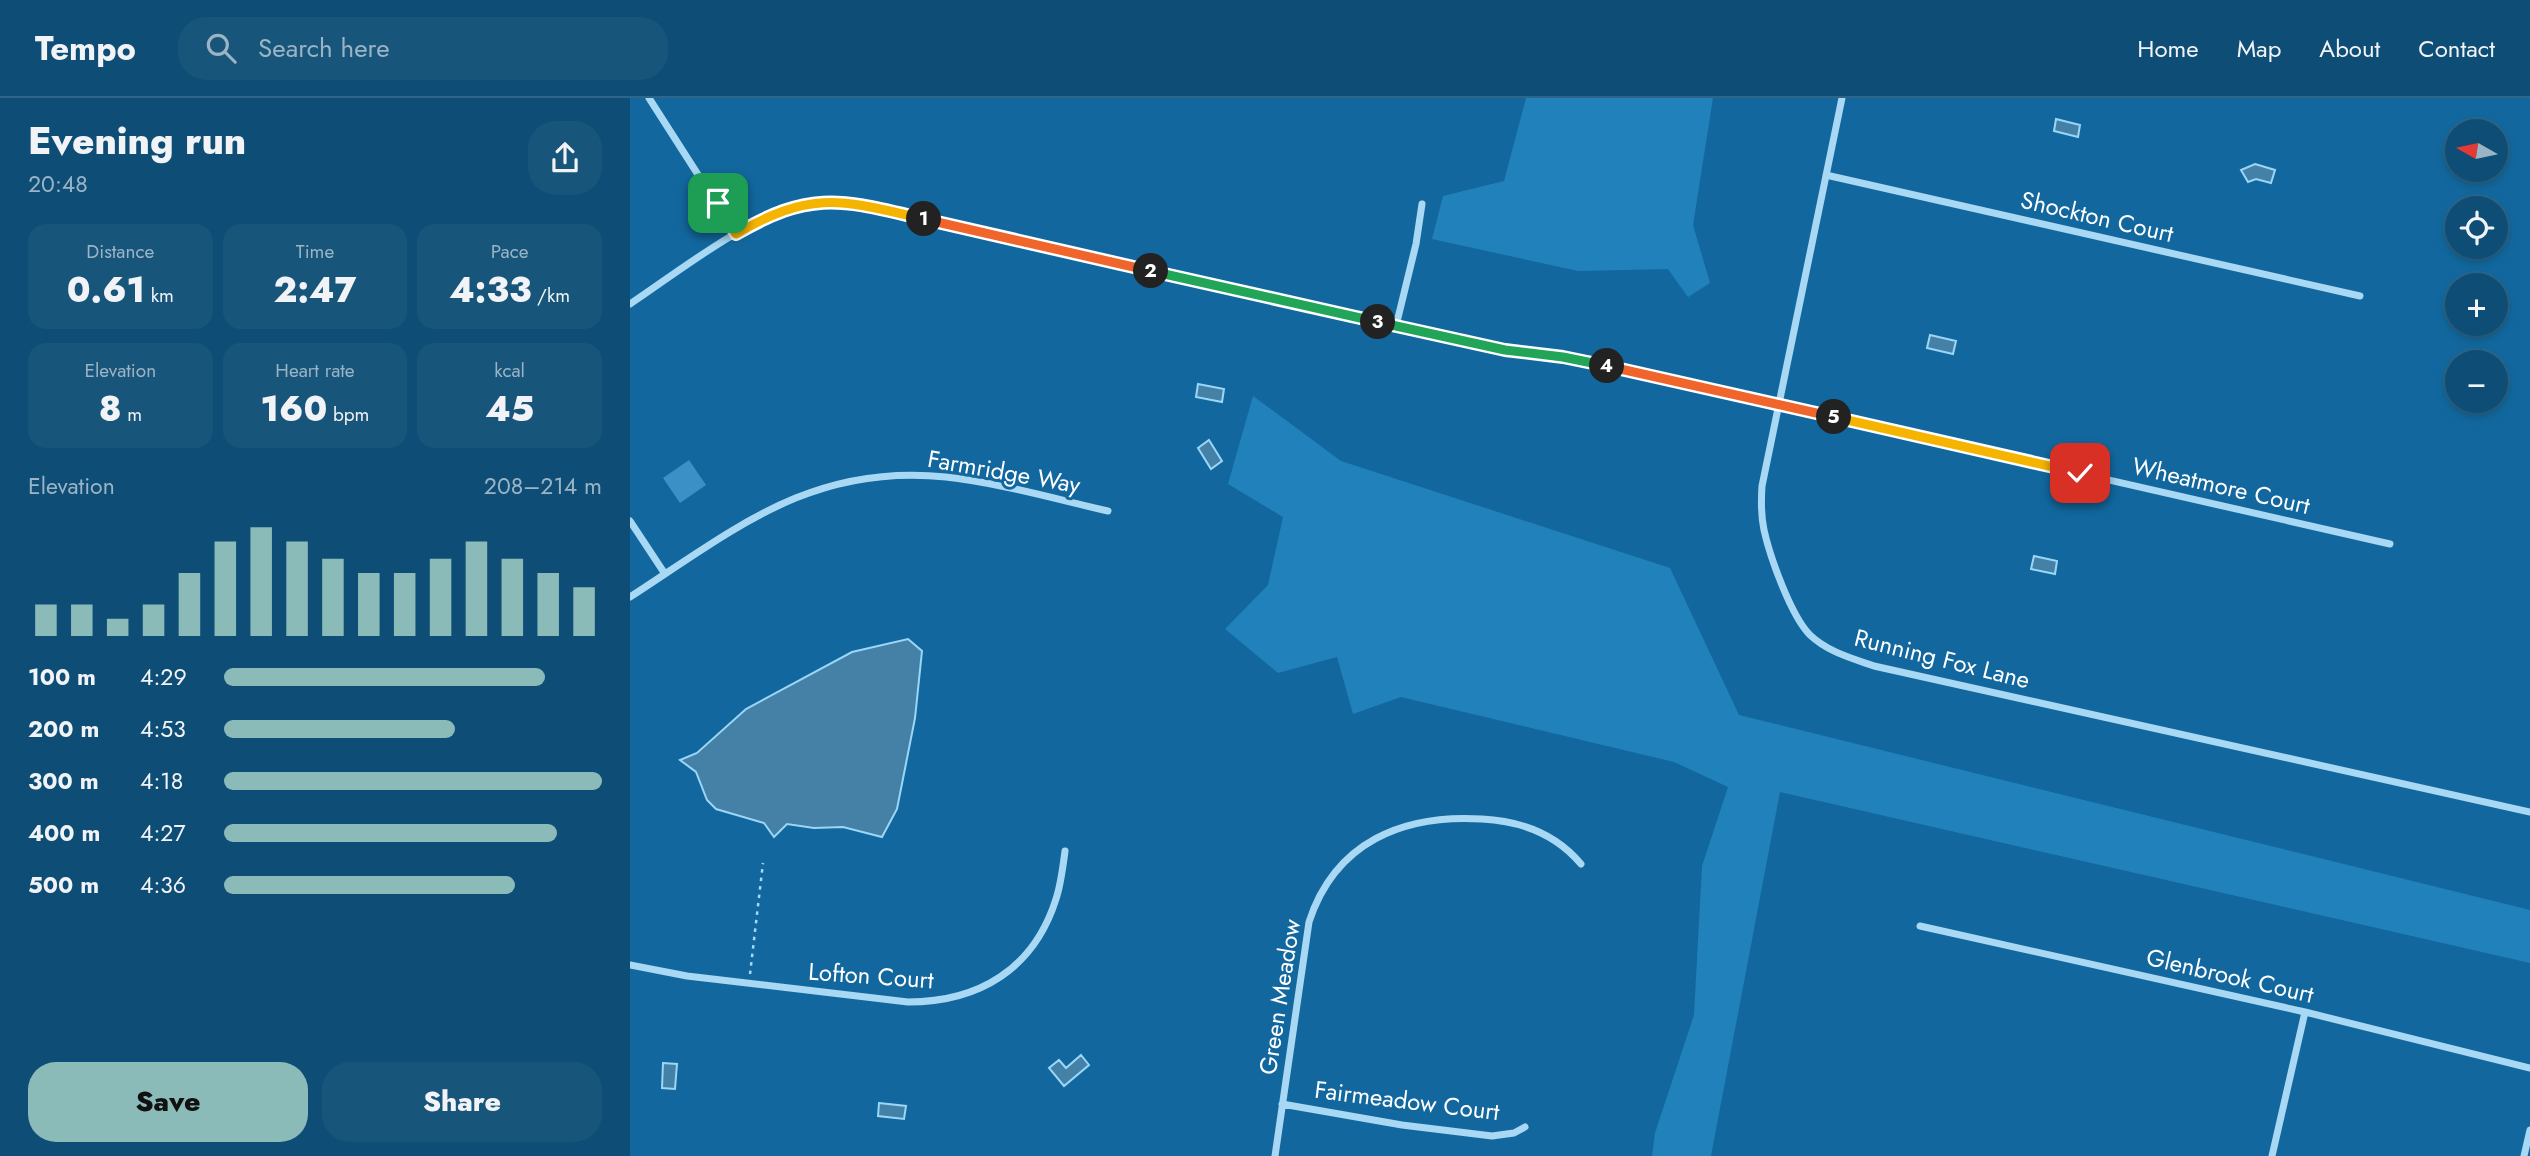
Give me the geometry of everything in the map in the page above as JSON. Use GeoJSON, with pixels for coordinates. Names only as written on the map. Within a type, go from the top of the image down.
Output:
{"type":"FeatureCollection","features":[{"type":"Feature","properties":{"kind":"street"},"geometry":{"type":"LineString","coordinates":[[649,98],[736,234]]}},
{"type":"Feature","properties":{"kind":"street","name":"Running Fox Lane"},"geometry":{"type":"LineString","coordinates":[[1842,98],[1762,486],[1761,509],[1765,532],[1789,601],[1809,634],[1834,652],[1874,666],[2530,811]]}},
{"type":"Feature","properties":{"kind":"street","name":"Shockton Court"},"geometry":{"type":"LineString","coordinates":[[1826,175],[2360,296]]}},
{"type":"Feature","properties":{"kind":"street","name":"Wheatmore Court"},"geometry":{"type":"LineString","coordinates":[[630,304],[736,234],[780,211],[802,204],[848,202],[1396,327],[1505,350],[1586,361],[2390,544]]}},
{"type":"Feature","properties":{"kind":"street"},"geometry":{"type":"LineString","coordinates":[[1396,327],[1416,244],[1422,204]]}},
{"type":"Feature","properties":{"kind":"street","name":"Farmridge Way"},"geometry":{"type":"LineString","coordinates":[[630,597],[737,527],[799,495],[832,484],[878,477],[948,477],[1108,511]]}},
{"type":"Feature","properties":{"kind":"street"},"geometry":{"type":"LineString","coordinates":[[630,521],[665,574]]}},
{"type":"Feature","properties":{"kind":"street","name":"Green Meadow"},"geometry":{"type":"LineString","coordinates":[[1275,1156],[1310,922],[1324,890],[1337,870],[1354,853],[1373,839],[1405,825],[1428,820],[1464,818],[1499,820],[1533,828],[1555,839],[1581,864]]}},
{"type":"Feature","properties":{"kind":"street","name":"Lofton Court"},"geometry":{"type":"LineString","coordinates":[[630,965],[687,976],[908,1002],[954,999],[997,980],[1015,965],[1038,939],[1057,897],[1066,851]]}},
{"type":"Feature","properties":{"kind":"street","name":"Glenbrook Court"},"geometry":{"type":"LineString","coordinates":[[1920,926],[2305,1012],[2530,1068]]}},
{"type":"Feature","properties":{"kind":"street"},"geometry":{"type":"LineString","coordinates":[[2272,1156],[2305,1012]]}},
{"type":"Feature","properties":{"kind":"street","name":"Fairmeadow Court"},"geometry":{"type":"LineString","coordinates":[[1282,1104],[1402,1125],[1492,1136],[1514,1133],[1525,1128]]}},
{"type":"Feature","properties":{"kind":"street"},"geometry":{"type":"LineString","coordinates":[[2524,1156],[2530,1130]]}},
{"type":"Feature","properties":{"kind":"path"},"geometry":{"type":"LineString","coordinates":[[749,984],[763,863]]}},
{"type":"Feature","properties":{"kind":"shaded area"},"geometry":{"type":"Polygon","coordinates":[[[1526,98],[1713,98],[1693,225],[1710,283],[1688,297],[1668,269],[1578,271],[1432,239],[1443,196],[1504,181],[1526,98]]]}},
{"type":"Feature","properties":{"kind":"shaded area"},"geometry":{"type":"Polygon","coordinates":[[[2056,119],[2080,125],[2078,137],[2054,131],[2056,119]]]}},
{"type":"Feature","properties":{"kind":"shaded area"},"geometry":{"type":"Polygon","coordinates":[[[2255,164],[2275,170],[2271,183],[2256,179],[2248,182],[2241,170],[2255,164]]]}},
{"type":"Feature","properties":{"kind":"shaded area"},"geometry":{"type":"Polygon","coordinates":[[[1930,335],[1956,341],[1953,354],[1927,348],[1930,335]]]}},
{"type":"Feature","properties":{"kind":"shaded area"},"geometry":{"type":"Polygon","coordinates":[[[1198,384],[1224,389],[1222,402],[1196,397],[1198,384]]]}},
{"type":"Feature","properties":{"kind":"shaded area"},"geometry":{"type":"Polygon","coordinates":[[[1253,396],[1341,461],[1670,568],[1739,715],[2530,910],[2530,963],[1780,792],[1711,1156],[1652,1156],[1655,1133],[1694,1015],[1702,866],[1728,787],[1674,762],[1401,697],[1353,714],[1337,657],[1278,673],[1225,629],[1268,585],[1283,517],[1228,484],[1253,396]]]}},
{"type":"Feature","properties":{"kind":"shaded area"},"geometry":{"type":"Polygon","coordinates":[[[1209,440],[1222,461],[1211,469],[1198,448],[1209,440]]]}},
{"type":"Feature","properties":{"kind":"shaded area"},"geometry":{"type":"Polygon","coordinates":[[[2034,556],[2057,561],[2055,574],[2031,569],[2034,556]]]}},
{"type":"Feature","properties":{"kind":"shaded area"},"geometry":{"type":"Polygon","coordinates":[[[908,639],[922,651],[915,718],[897,809],[882,837],[843,827],[814,828],[787,824],[774,837],[764,823],[716,809],[707,800],[696,772],[680,760],[697,753],[746,709],[852,652],[908,639]]]}},
{"type":"Feature","properties":{"kind":"shaded area"},"geometry":{"type":"Polygon","coordinates":[[[1081,1055],[1089,1065],[1064,1086],[1049,1068],[1059,1060],[1066,1068],[1081,1055]]]}},
{"type":"Feature","properties":{"kind":"shaded area"},"geometry":{"type":"Polygon","coordinates":[[[663,1063],[677,1064],[675,1089],[662,1088],[663,1063]]]}},
{"type":"Feature","properties":{"kind":"shaded area"},"geometry":{"type":"Polygon","coordinates":[[[879,1103],[906,1106],[904,1119],[878,1116],[879,1103]]]}},
{"type":"Feature","properties":{"kind":"building"},"geometry":{"type":"Polygon","coordinates":[[[689,460],[706,485],[680,503],[663,478],[689,460]]]}},
{"type":"Feature","properties":{"kind":"route"},"geometry":{"type":"LineString","coordinates":[[718,203],[736,234],[759,220],[802,204],[848,202],[1460,341],[1586,361],[2080,473]]}}]}
